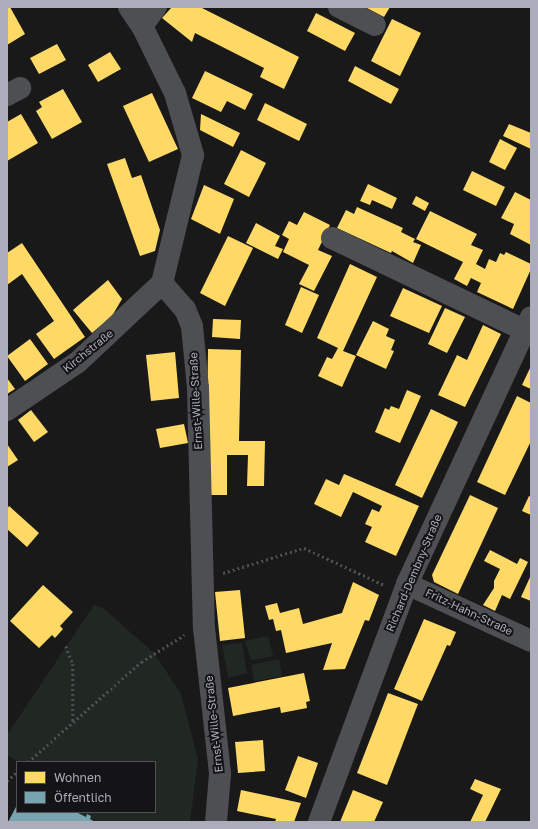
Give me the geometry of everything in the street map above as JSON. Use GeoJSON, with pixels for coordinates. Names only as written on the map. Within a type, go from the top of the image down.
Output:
{"type":"FeatureCollection","features":[{"type":"Feature","properties":{"kind":"street"},"geometry":{"type":"LineString","coordinates":[[129,7],[142,26],[175,93],[193,155],[162,283]]}},
{"type":"Feature","properties":{"kind":"street"},"geometry":{"type":"LineString","coordinates":[[142,26],[156,7]]}},
{"type":"Feature","properties":{"kind":"street"},"geometry":{"type":"LineString","coordinates":[[339,7],[375,25]]}},
{"type":"Feature","properties":{"kind":"street","name":"Richard-Dembny-Straße"},"geometry":{"type":"LineString","coordinates":[[319,822],[405,589],[528,323],[332,238]]}},
{"type":"Feature","properties":{"kind":"street","name":"Kirchstraße"},"geometry":{"type":"LineString","coordinates":[[7,410],[78,362],[162,283]]}},
{"type":"Feature","properties":{"kind":"street","name":"Ernst-Wille-Straße"},"geometry":{"type":"LineString","coordinates":[[162,283],[185,309],[192,326],[198,388],[201,580],[204,628],[220,774],[216,822]]}},
{"type":"Feature","properties":{"kind":"street","name":"Fritz-Hahn-Straße"},"geometry":{"type":"LineString","coordinates":[[405,589],[531,641]]}},
{"type":"Feature","properties":{"kind":"path"},"geometry":{"type":"LineString","coordinates":[[201,580],[304,548],[405,589]]}},
{"type":"Feature","properties":{"kind":"path"},"geometry":{"type":"LineString","coordinates":[[29,761],[152,654],[190,633]]}},
{"type":"Feature","properties":{"kind":"path"},"geometry":{"type":"LineString","coordinates":[[66,646],[73,664],[73,722]]}},
{"type":"Feature","properties":{"kind":"path"},"geometry":{"type":"LineString","coordinates":[[7,781],[16,773]]}},
{"type":"Feature","properties":{"kind":"shaded area"},"geometry":{"type":"Polygon","coordinates":[[[94,605],[103,608],[154,653],[181,694],[198,759],[190,822],[95,822],[90,819],[91,816],[87,814],[86,817],[78,813],[156,813],[156,761],[16,761],[7,755],[7,735],[94,605]]]}},
{"type":"Feature","properties":{"kind":"shaded area"},"geometry":{"type":"Polygon","coordinates":[[[268,636],[273,656],[251,660],[245,641],[268,636]]]}},
{"type":"Feature","properties":{"kind":"shaded area"},"geometry":{"type":"Polygon","coordinates":[[[242,643],[247,673],[228,678],[222,645],[242,643]]]}},
{"type":"Feature","properties":{"kind":"shaded area"},"geometry":{"type":"Polygon","coordinates":[[[279,659],[282,676],[254,681],[251,665],[279,659]]]}},
{"type":"Feature","properties":{"kind":"building: Wohnen"},"geometry":{"type":"Polygon","coordinates":[[[7,7],[10,7],[25,34],[7,45],[7,7]]]}},
{"type":"Feature","properties":{"kind":"building: Wohnen"},"geometry":{"type":"Polygon","coordinates":[[[172,7],[200,7],[299,57],[284,89],[260,77],[264,68],[195,33],[192,42],[162,18],[172,7]]]}},
{"type":"Feature","properties":{"kind":"building: Wohnen"},"geometry":{"type":"Polygon","coordinates":[[[365,7],[390,7],[384,17],[365,7]]]}},
{"type":"Feature","properties":{"kind":"building: Wohnen"},"geometry":{"type":"Polygon","coordinates":[[[316,13],[355,33],[345,51],[307,31],[316,13]]]}},
{"type":"Feature","properties":{"kind":"building: Wohnen"},"geometry":{"type":"Polygon","coordinates":[[[392,19],[421,33],[400,76],[371,61],[392,19]]]}},
{"type":"Feature","properties":{"kind":"building: Wohnen"},"geometry":{"type":"Polygon","coordinates":[[[57,44],[66,60],[39,74],[30,58],[57,44]]]}},
{"type":"Feature","properties":{"kind":"building: Wohnen"},"geometry":{"type":"Polygon","coordinates":[[[110,52],[121,69],[98,82],[88,65],[110,52]]]}},
{"type":"Feature","properties":{"kind":"building: Wohnen"},"geometry":{"type":"Polygon","coordinates":[[[355,66],[399,89],[391,104],[348,81],[355,66]]]}},
{"type":"Feature","properties":{"kind":"building: Wohnen"},"geometry":{"type":"Polygon","coordinates":[[[205,71],[253,94],[245,110],[227,101],[221,112],[192,98],[205,71]]]}},
{"type":"Feature","properties":{"kind":"building: Wohnen"},"geometry":{"type":"Polygon","coordinates":[[[63,89],[82,122],[52,139],[36,111],[42,107],[39,102],[63,89]]]}},
{"type":"Feature","properties":{"kind":"building: Wohnen"},"geometry":{"type":"Polygon","coordinates":[[[152,93],[178,149],[149,162],[123,106],[152,93]]]}},
{"type":"Feature","properties":{"kind":"building: Wohnen"},"geometry":{"type":"Polygon","coordinates":[[[265,103],[307,124],[299,141],[257,120],[265,103]]]}},
{"type":"Feature","properties":{"kind":"building: Wohnen"},"geometry":{"type":"Polygon","coordinates":[[[21,114],[38,143],[7,161],[7,122],[21,114]]]}},
{"type":"Feature","properties":{"kind":"building: Wohnen"},"geometry":{"type":"Polygon","coordinates":[[[201,114],[240,133],[233,147],[200,130],[201,114]]]}},
{"type":"Feature","properties":{"kind":"building: Wohnen"},"geometry":{"type":"Polygon","coordinates":[[[509,124],[531,133],[531,149],[503,136],[509,124]]]}},
{"type":"Feature","properties":{"kind":"building: Wohnen"},"geometry":{"type":"Polygon","coordinates":[[[500,139],[517,148],[505,170],[489,162],[500,139]]]}},
{"type":"Feature","properties":{"kind":"building: Wohnen"},"geometry":{"type":"Polygon","coordinates":[[[241,150],[266,163],[249,197],[224,184],[241,150]]]}},
{"type":"Feature","properties":{"kind":"building: Wohnen"},"geometry":{"type":"Polygon","coordinates":[[[125,158],[132,178],[141,175],[160,230],[155,251],[140,256],[107,164],[125,158]]]}},
{"type":"Feature","properties":{"kind":"building: Wohnen"},"geometry":{"type":"Polygon","coordinates":[[[472,171],[505,187],[496,206],[463,190],[472,171]]]}},
{"type":"Feature","properties":{"kind":"building: Wohnen"},"geometry":{"type":"Polygon","coordinates":[[[368,184],[397,198],[392,209],[372,200],[370,205],[360,201],[368,184]]]}},
{"type":"Feature","properties":{"kind":"building: Wohnen"},"geometry":{"type":"Polygon","coordinates":[[[204,185],[234,199],[220,234],[191,219],[204,185]]]}},
{"type":"Feature","properties":{"kind":"building: Wohnen"},"geometry":{"type":"Polygon","coordinates":[[[515,192],[531,200],[531,245],[510,234],[514,224],[501,218],[515,192]]]}},
{"type":"Feature","properties":{"kind":"building: Wohnen"},"geometry":{"type":"Polygon","coordinates":[[[416,196],[429,203],[425,211],[412,204],[416,196]]]}},
{"type":"Feature","properties":{"kind":"building: Wohnen"},"geometry":{"type":"Polygon","coordinates":[[[357,207],[403,228],[401,232],[415,239],[413,242],[421,245],[413,263],[392,251],[391,253],[337,228],[346,210],[354,214],[357,207]]]}},
{"type":"Feature","properties":{"kind":"building: Wohnen"},"geometry":{"type":"Polygon","coordinates":[[[430,211],[477,234],[471,245],[483,250],[476,264],[485,269],[489,259],[496,262],[500,253],[504,255],[506,252],[531,264],[531,269],[513,309],[477,292],[481,283],[471,278],[467,286],[454,279],[463,262],[416,239],[430,211]]]}},
{"type":"Feature","properties":{"kind":"building: Wohnen"},"geometry":{"type":"Polygon","coordinates":[[[304,212],[330,225],[318,250],[332,256],[314,291],[299,284],[309,265],[283,252],[289,239],[282,235],[289,221],[297,225],[304,212]]]}},
{"type":"Feature","properties":{"kind":"building: Wohnen"},"geometry":{"type":"Polygon","coordinates":[[[256,223],[280,236],[275,246],[283,249],[278,259],[246,243],[256,223]]]}},
{"type":"Feature","properties":{"kind":"building: Wohnen"},"geometry":{"type":"Polygon","coordinates":[[[228,236],[253,248],[225,306],[200,293],[228,236]]]}},
{"type":"Feature","properties":{"kind":"building: Wohnen"},"geometry":{"type":"Polygon","coordinates":[[[22,243],[85,337],[54,359],[36,334],[54,321],[22,274],[7,285],[7,253],[22,243]]]}},
{"type":"Feature","properties":{"kind":"building: Wohnen"},"geometry":{"type":"Polygon","coordinates":[[[350,264],[377,277],[343,351],[356,356],[342,387],[318,376],[327,357],[332,359],[338,348],[317,338],[350,264]]]}},
{"type":"Feature","properties":{"kind":"building: Wohnen"},"geometry":{"type":"Polygon","coordinates":[[[108,280],[122,299],[112,316],[92,333],[73,310],[108,280]]]}},
{"type":"Feature","properties":{"kind":"building: Wohnen"},"geometry":{"type":"Polygon","coordinates":[[[301,287],[319,295],[302,333],[285,325],[301,287]]]}},
{"type":"Feature","properties":{"kind":"building: Wohnen"},"geometry":{"type":"Polygon","coordinates":[[[403,288],[442,306],[429,333],[390,316],[403,288]]]}},
{"type":"Feature","properties":{"kind":"building: Wohnen"},"geometry":{"type":"Polygon","coordinates":[[[445,308],[465,317],[447,353],[428,344],[445,308]]]}},
{"type":"Feature","properties":{"kind":"building: Wohnen"},"geometry":{"type":"Polygon","coordinates":[[[213,319],[241,320],[240,339],[212,337],[213,319]]]}},
{"type":"Feature","properties":{"kind":"building: Wohnen"},"geometry":{"type":"Polygon","coordinates":[[[373,321],[389,329],[386,336],[395,340],[391,350],[394,351],[386,369],[356,355],[373,321]]]}},
{"type":"Feature","properties":{"kind":"building: Wohnen"},"geometry":{"type":"Polygon","coordinates":[[[483,325],[501,334],[465,407],[438,395],[457,355],[467,360],[483,325]]]}},
{"type":"Feature","properties":{"kind":"building: Wohnen"},"geometry":{"type":"Polygon","coordinates":[[[30,339],[48,364],[25,381],[7,356],[30,339]]]}},
{"type":"Feature","properties":{"kind":"building: Wohnen"},"geometry":{"type":"Polygon","coordinates":[[[208,349],[241,350],[239,441],[265,441],[264,486],[247,486],[248,455],[227,455],[227,495],[206,495],[208,349]]]}},
{"type":"Feature","properties":{"kind":"building: Wohnen"},"geometry":{"type":"Polygon","coordinates":[[[175,352],[179,398],[151,401],[146,355],[175,352]]]}},
{"type":"Feature","properties":{"kind":"building: Wohnen"},"geometry":{"type":"Polygon","coordinates":[[[531,366],[531,389],[522,385],[531,366]]]}},
{"type":"Feature","properties":{"kind":"building: Wohnen"},"geometry":{"type":"Polygon","coordinates":[[[7,378],[15,389],[7,394],[7,378]]]}},
{"type":"Feature","properties":{"kind":"building: Wohnen"},"geometry":{"type":"Polygon","coordinates":[[[407,390],[421,396],[400,443],[375,432],[385,408],[389,410],[391,406],[399,409],[407,390]]]}},
{"type":"Feature","properties":{"kind":"building: Wohnen"},"geometry":{"type":"Polygon","coordinates":[[[517,396],[531,403],[531,441],[505,495],[477,482],[517,396]]]}},
{"type":"Feature","properties":{"kind":"building: Wohnen"},"geometry":{"type":"Polygon","coordinates":[[[431,409],[458,422],[422,498],[395,485],[431,409]]]}},
{"type":"Feature","properties":{"kind":"building: Wohnen"},"geometry":{"type":"Polygon","coordinates":[[[31,410],[48,432],[34,442],[18,420],[31,410]]]}},
{"type":"Feature","properties":{"kind":"building: Wohnen"},"geometry":{"type":"Polygon","coordinates":[[[184,424],[188,443],[160,448],[156,429],[184,424]]]}},
{"type":"Feature","properties":{"kind":"building: Wohnen"},"geometry":{"type":"Polygon","coordinates":[[[7,444],[18,460],[7,467],[7,444]]]}},
{"type":"Feature","properties":{"kind":"building: Wohnen"},"geometry":{"type":"Polygon","coordinates":[[[344,474],[419,506],[396,556],[365,542],[372,527],[365,524],[372,509],[379,512],[382,506],[353,492],[341,517],[314,504],[326,479],[339,485],[344,474]]]}},
{"type":"Feature","properties":{"kind":"building: Wohnen"},"geometry":{"type":"Polygon","coordinates":[[[470,495],[498,508],[458,594],[434,582],[432,575],[470,495]]]}},
{"type":"Feature","properties":{"kind":"building: Wohnen"},"geometry":{"type":"Polygon","coordinates":[[[529,496],[531,497],[531,515],[522,511],[529,496]]]}},
{"type":"Feature","properties":{"kind":"building: Wohnen"},"geometry":{"type":"Polygon","coordinates":[[[9,506],[39,533],[27,547],[7,529],[7,509],[9,506]]]}},
{"type":"Feature","properties":{"kind":"building: Wohnen"},"geometry":{"type":"Polygon","coordinates":[[[490,550],[517,564],[520,558],[528,562],[510,599],[502,595],[495,611],[483,605],[494,588],[494,581],[500,569],[484,561],[490,550]]]}},
{"type":"Feature","properties":{"kind":"building: Wohnen"},"geometry":{"type":"Polygon","coordinates":[[[531,575],[531,601],[521,597],[531,575]]]}},
{"type":"Feature","properties":{"kind":"building: Wohnen"},"geometry":{"type":"Polygon","coordinates":[[[353,582],[379,595],[369,621],[365,620],[345,669],[323,670],[332,643],[286,653],[281,630],[276,631],[273,619],[269,620],[265,606],[277,603],[280,613],[299,608],[303,624],[342,613],[353,582]]]}},
{"type":"Feature","properties":{"kind":"building: Wohnen"},"geometry":{"type":"Polygon","coordinates":[[[43,585],[73,612],[60,626],[63,629],[55,638],[52,635],[39,648],[10,621],[43,585]]]}},
{"type":"Feature","properties":{"kind":"building: Wohnen"},"geometry":{"type":"Polygon","coordinates":[[[240,590],[245,638],[220,641],[215,592],[240,590]]]}},
{"type":"Feature","properties":{"kind":"building: Wohnen"},"geometry":{"type":"Polygon","coordinates":[[[424,619],[456,632],[450,646],[447,645],[422,701],[394,689],[424,619]]]}},
{"type":"Feature","properties":{"kind":"building: Wohnen"},"geometry":{"type":"Polygon","coordinates":[[[304,673],[310,701],[306,702],[307,708],[281,713],[280,707],[233,716],[228,688],[304,673]]]}},
{"type":"Feature","properties":{"kind":"building: Wohnen"},"geometry":{"type":"Polygon","coordinates":[[[388,693],[418,704],[387,785],[357,773],[388,693]]]}},
{"type":"Feature","properties":{"kind":"building: Wohnen"},"geometry":{"type":"Polygon","coordinates":[[[263,740],[265,771],[238,773],[235,742],[263,740]]]}},
{"type":"Feature","properties":{"kind":"building: Wohnen"},"geometry":{"type":"Polygon","coordinates":[[[298,756],[318,763],[306,798],[285,790],[298,756]]]}},
{"type":"Feature","properties":{"kind":"building: Wohnen"},"geometry":{"type":"Polygon","coordinates":[[[475,779],[501,789],[485,822],[470,822],[483,795],[470,789],[475,779]]]}},
{"type":"Feature","properties":{"kind":"building: Wohnen"},"geometry":{"type":"Polygon","coordinates":[[[241,790],[301,803],[294,822],[275,822],[276,819],[237,811],[241,790]]]}},
{"type":"Feature","properties":{"kind":"building: Wohnen"},"geometry":{"type":"Polygon","coordinates":[[[353,790],[383,802],[374,822],[340,822],[353,790]]]}},
{"type":"Feature","properties":{"kind":"building: Öffentlich"},"geometry":{"type":"Polygon","coordinates":[[[16,807],[16,813],[78,813],[86,817],[87,814],[91,816],[90,819],[95,822],[8,822],[16,807]]]}}]}
